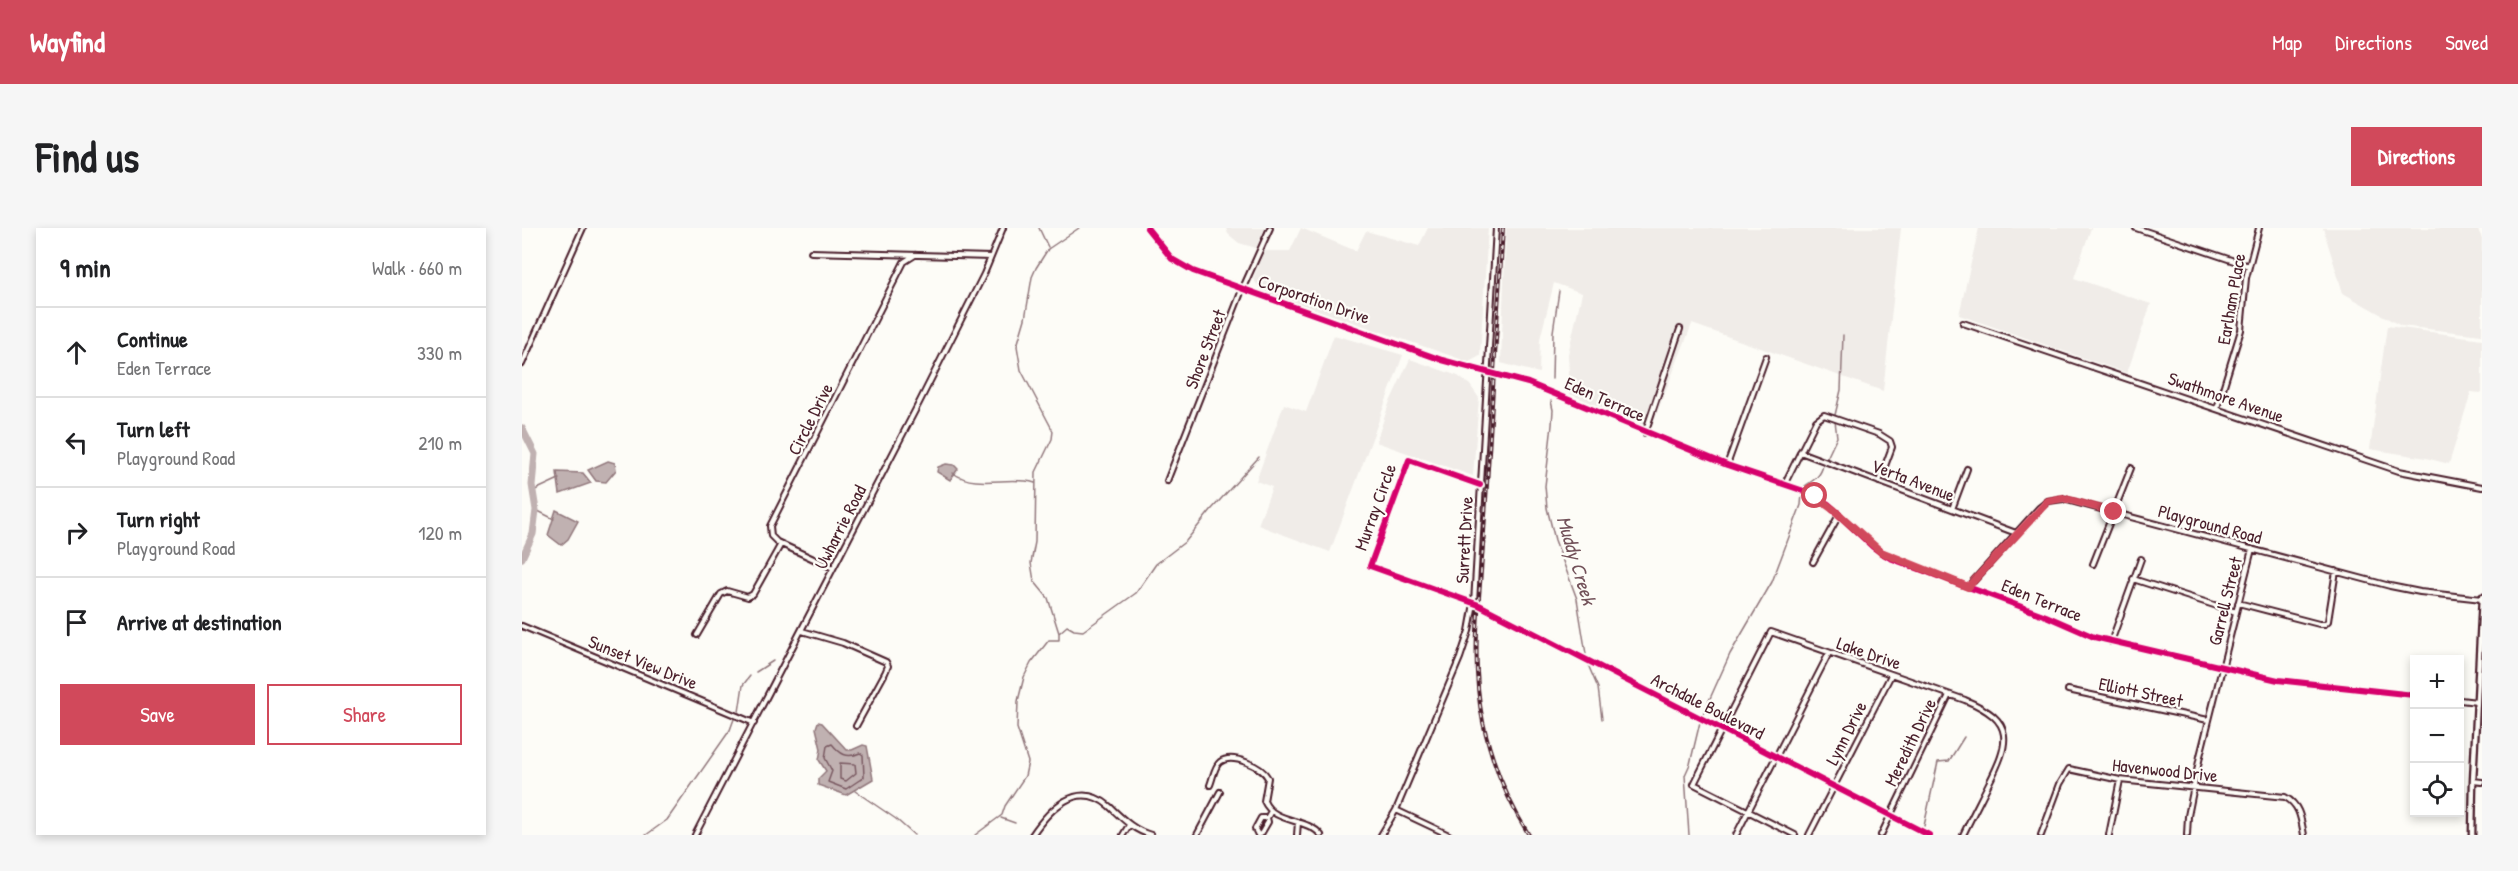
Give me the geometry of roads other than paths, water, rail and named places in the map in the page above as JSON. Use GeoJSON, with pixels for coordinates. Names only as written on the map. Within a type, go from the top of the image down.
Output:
{"type":"FeatureCollection","features":[{"type":"Feature","properties":{"kind":"main road"},"geometry":{"type":"LineString","coordinates":[[2472,835],[2482,598]]}},
{"type":"Feature","properties":{"kind":"street"},"geometry":{"type":"LineString","coordinates":[[522,364],[583,228]]}},
{"type":"Feature","properties":{"kind":"street","name":"Uwharrie Road"},"geometry":{"type":"LineString","coordinates":[[695,835],[920,401],[1004,228]]}},
{"type":"Feature","properties":{"kind":"street","name":"Corporation Drive"},"geometry":{"type":"LineString","coordinates":[[1147,228],[1178,263],[1242,290],[1434,357],[1487,373]]}},
{"type":"Feature","properties":{"kind":"street","name":"Shore Street"},"geometry":{"type":"LineString","coordinates":[[1167,481],[1242,290],[1270,228]]}},
{"type":"Feature","properties":{"kind":"street","name":"Surrett Drive"},"geometry":{"type":"LineString","coordinates":[[1381,835],[1396,810],[1460,658],[1469,631],[1474,603],[1496,228]]}},
{"type":"Feature","properties":{"kind":"street"},"geometry":{"type":"LineString","coordinates":[[2136,228],[2249,266]]}},
{"type":"Feature","properties":{"kind":"street","name":"Earlham Place"},"geometry":{"type":"LineString","coordinates":[[2217,408],[2241,330],[2249,266],[2259,228]]}},
{"type":"Feature","properties":{"kind":"street"},"geometry":{"type":"LineString","coordinates":[[811,252],[991,256]]}},
{"type":"Feature","properties":{"kind":"street","name":"Circle Drive"},"geometry":{"type":"LineString","coordinates":[[781,544],[771,536],[770,526],[904,262],[915,255]]}},
{"type":"Feature","properties":{"kind":"street","name":"Swathmore Avenue"},"geometry":{"type":"LineString","coordinates":[[1963,323],[2399,471],[2482,487]]}},
{"type":"Feature","properties":{"kind":"street"},"geometry":{"type":"LineString","coordinates":[[1645,433],[1680,329]]}},
{"type":"Feature","properties":{"kind":"street"},"geometry":{"type":"LineString","coordinates":[[1726,465],[1766,357]]}},
{"type":"Feature","properties":{"kind":"street","name":"Eden Terrace"},"geometry":{"type":"LineString","coordinates":[[1487,373],[1541,388],[1726,465],[1785,483],[1815,496],[1839,514],[1881,552],[2046,616],[2081,633],[2278,680],[2410,694]]}},
{"type":"Feature","properties":{"kind":"street"},"geometry":{"type":"LineString","coordinates":[[1785,483],[1818,418],[1824,415],[1879,434],[1890,441],[1892,447],[1879,482]]}},
{"type":"Feature","properties":{"kind":"street","name":"Verta Avenue"},"geometry":{"type":"LineString","coordinates":[[1800,452],[2016,533]]}},
{"type":"Feature","properties":{"kind":"street","name":"Murray Circle"},"geometry":{"type":"LineString","coordinates":[[1474,603],[1370,566],[1409,460],[1480,485]]}},
{"type":"Feature","properties":{"kind":"street"},"geometry":{"type":"LineString","coordinates":[[2093,564],[2132,468]]}},
{"type":"Feature","properties":{"kind":"street"},"geometry":{"type":"LineString","coordinates":[[1952,509],[1967,469]]}},
{"type":"Feature","properties":{"kind":"street","name":"Playground Road"},"geometry":{"type":"LineString","coordinates":[[1968,587],[2039,508],[2053,499],[2063,498],[2405,590],[2482,598]]}},
{"type":"Feature","properties":{"kind":"street"},"geometry":{"type":"LineString","coordinates":[[1813,562],[1839,514]]}},
{"type":"Feature","properties":{"kind":"street"},"geometry":{"type":"LineString","coordinates":[[697,635],[721,594],[727,591],[748,597],[753,594],[781,544],[834,568]]}},
{"type":"Feature","properties":{"kind":"street","name":"Garrell Street"},"geometry":{"type":"LineString","coordinates":[[2187,835],[2194,786],[2208,720],[2252,549]]}},
{"type":"Feature","properties":{"kind":"street"},"geometry":{"type":"LineString","coordinates":[[2111,642],[2141,559]]}},
{"type":"Feature","properties":{"kind":"street"},"geometry":{"type":"LineString","coordinates":[[2238,603],[2325,624],[2328,621],[2336,571]]}},
{"type":"Feature","properties":{"kind":"street"},"geometry":{"type":"LineString","coordinates":[[2133,579],[2236,612]]}},
{"type":"Feature","properties":{"kind":"street","name":"Archdale Boulevard"},"geometry":{"type":"LineString","coordinates":[[1474,603],[1929,835]]}},
{"type":"Feature","properties":{"kind":"street","name":"Sunset View Drive"},"geometry":{"type":"LineString","coordinates":[[522,626],[754,723]]}},
{"type":"Feature","properties":{"kind":"street"},"geometry":{"type":"LineString","coordinates":[[802,631],[843,643],[882,659],[888,666],[856,726]]}},
{"type":"Feature","properties":{"kind":"street","name":"Lake Drive"},"geometry":{"type":"LineString","coordinates":[[1748,812],[1694,784],[1771,632],[1948,694],[1980,706],[1991,713],[2002,727],[2005,740],[1998,766],[1963,835]]}},
{"type":"Feature","properties":{"kind":"street"},"geometry":{"type":"LineString","coordinates":[[1736,835],[1829,653]]}},
{"type":"Feature","properties":{"kind":"street","name":"Lynn Drive"},"geometry":{"type":"LineString","coordinates":[[1809,835],[1891,675]]}},
{"type":"Feature","properties":{"kind":"street","name":"Elliott Street"},"geometry":{"type":"LineString","coordinates":[[2068,690],[2208,720]]}},
{"type":"Feature","properties":{"kind":"street","name":"Meredith Drive"},"geometry":{"type":"LineString","coordinates":[[1881,835],[1948,694]]}},
{"type":"Feature","properties":{"kind":"street"},"geometry":{"type":"LineString","coordinates":[[2464,700],[2477,702]]}},
{"type":"Feature","properties":{"kind":"street"},"geometry":{"type":"LineString","coordinates":[[1210,785],[1218,765],[1227,759],[1236,759],[1259,768],[1268,778],[1264,801],[1271,811],[1315,828],[1322,835]]}},
{"type":"Feature","properties":{"kind":"street","name":"Havenwood Drive"},"geometry":{"type":"LineString","coordinates":[[2041,835],[2060,784],[2069,769],[2120,780],[2194,786],[2288,798],[2299,810],[2304,835]]}},
{"type":"Feature","properties":{"kind":"street"},"geometry":{"type":"LineString","coordinates":[[2109,835],[2120,780]]}},
{"type":"Feature","properties":{"kind":"street"},"geometry":{"type":"LineString","coordinates":[[2473,781],[2482,782]]}},
{"type":"Feature","properties":{"kind":"street"},"geometry":{"type":"LineString","coordinates":[[1197,835],[1220,792]]}},
{"type":"Feature","properties":{"kind":"street"},"geometry":{"type":"LineString","coordinates":[[1032,835],[1045,816],[1062,801],[1075,797],[1100,801],[1129,825],[1151,835]]}},
{"type":"Feature","properties":{"kind":"street"},"geometry":{"type":"LineString","coordinates":[[1396,810],[1449,835]]}},
{"type":"Feature","properties":{"kind":"street"},"geometry":{"type":"LineString","coordinates":[[1267,818],[1271,811]]}},
{"type":"Feature","properties":{"kind":"street"},"geometry":{"type":"LineString","coordinates":[[1748,812],[1794,835]]}},
{"type":"Feature","properties":{"kind":"street"},"geometry":{"type":"LineString","coordinates":[[1297,835],[1298,822]]}},
{"type":"Feature","properties":{"kind":"street"},"geometry":{"type":"LineString","coordinates":[[1123,835],[1129,825]]}},
{"type":"Feature","properties":{"kind":"water"},"geometry":{"type":"Polygon","coordinates":[[[608,461],[615,463],[616,470],[606,482],[596,481],[588,470],[608,461]]]}},
{"type":"Feature","properties":{"kind":"water"},"geometry":{"type":"Polygon","coordinates":[[[946,464],[954,465],[958,469],[950,480],[937,472],[938,467],[946,464]]]}},
{"type":"Feature","properties":{"kind":"water"},"geometry":{"type":"Polygon","coordinates":[[[557,472],[583,473],[591,483],[560,494],[557,472]]]}},
{"type":"Feature","properties":{"kind":"water"},"geometry":{"type":"Polygon","coordinates":[[[556,510],[578,521],[568,539],[561,545],[548,535],[556,510]]]}},
{"type":"Feature","properties":{"kind":"water"},"geometry":{"type":"Polygon","coordinates":[[[818,722],[822,723],[847,750],[867,746],[873,779],[846,795],[818,785],[818,779],[826,771],[819,760],[821,749],[816,728],[818,722]]]}},
{"type":"Feature","properties":{"kind":"waterway"},"geometry":{"type":"LineString","coordinates":[[1039,228],[1048,247]]}},
{"type":"Feature","properties":{"kind":"waterway"},"geometry":{"type":"LineString","coordinates":[[1059,633],[1048,598],[1034,581],[1031,563],[1035,542],[1036,472],[1052,439],[1053,431],[1021,370],[1017,346],[1036,268],[1048,249],[1079,228]]}},
{"type":"Feature","properties":{"kind":"waterway","name":"Muddy Creek"},"geometry":{"type":"LineString","coordinates":[[1552,379],[1553,332],[1559,291]]}},
{"type":"Feature","properties":{"kind":"waterway"},"geometry":{"type":"LineString","coordinates":[[1835,415],[1841,390],[1843,335]]}},
{"type":"Feature","properties":{"kind":"waterway","name":"Muddy Creek"},"geometry":{"type":"LineString","coordinates":[[1551,401],[1552,425],[1545,486],[1547,508],[1555,540],[1577,599],[1586,654]]}},
{"type":"Feature","properties":{"kind":"waterway"},"geometry":{"type":"LineString","coordinates":[[1827,458],[1837,437],[1835,421]]}},
{"type":"Feature","properties":{"kind":"waterway"},"geometry":{"type":"LineString","coordinates":[[522,428],[535,454],[532,485],[536,510],[533,534],[522,558]]}},
{"type":"Feature","properties":{"kind":"waterway"},"geometry":{"type":"LineString","coordinates":[[975,835],[1002,815],[1005,806],[1025,776],[1028,762],[1017,728],[1018,701],[1024,677],[1031,663],[1049,640],[1059,640],[1059,633],[1067,626],[1083,631],[1136,593],[1156,564],[1186,541],[1259,457]]}},
{"type":"Feature","properties":{"kind":"waterway"},"geometry":{"type":"LineString","coordinates":[[1805,486],[1819,475],[1823,465]]}},
{"type":"Feature","properties":{"kind":"waterway"},"geometry":{"type":"LineString","coordinates":[[953,473],[972,481],[1015,480],[1035,483]]}},
{"type":"Feature","properties":{"kind":"waterway"},"geometry":{"type":"LineString","coordinates":[[533,491],[559,479]]}},
{"type":"Feature","properties":{"kind":"waterway"},"geometry":{"type":"LineString","coordinates":[[1703,714],[1730,654],[1772,582],[1801,505],[1802,494]]}},
{"type":"Feature","properties":{"kind":"waterway"},"geometry":{"type":"LineString","coordinates":[[536,510],[554,519]]}},
{"type":"Feature","properties":{"kind":"waterway"},"geometry":{"type":"LineString","coordinates":[[756,672],[773,661]]}},
{"type":"Feature","properties":{"kind":"waterway","name":"Muddy Creek"},"geometry":{"type":"LineString","coordinates":[[1589,667],[1598,688],[1602,719]]}},
{"type":"Feature","properties":{"kind":"waterway"},"geometry":{"type":"LineString","coordinates":[[739,712],[743,685],[750,676]]}},
{"type":"Feature","properties":{"kind":"waterway"},"geometry":{"type":"LineString","coordinates":[[646,835],[667,820],[730,730],[734,719]]}},
{"type":"Feature","properties":{"kind":"waterway","name":"Muddy Creek"},"geometry":{"type":"LineString","coordinates":[[1689,835],[1685,775],[1690,764],[1700,722]]}},
{"type":"Feature","properties":{"kind":"waterway"},"geometry":{"type":"LineString","coordinates":[[1924,826],[1938,762],[1949,761],[1964,737]]}},
{"type":"Feature","properties":{"kind":"waterway"},"geometry":{"type":"LineString","coordinates":[[855,791],[896,819],[914,835]]}},
{"type":"Feature","properties":{"kind":"waterway"},"geometry":{"type":"LineString","coordinates":[[1001,818],[1015,823]]}},
{"type":"Feature","properties":{"kind":"railway"},"geometry":{"type":"LineString","coordinates":[[1503,228],[1478,603],[1477,675],[1483,722],[1491,752],[1507,795],[1529,835]]}}]}
